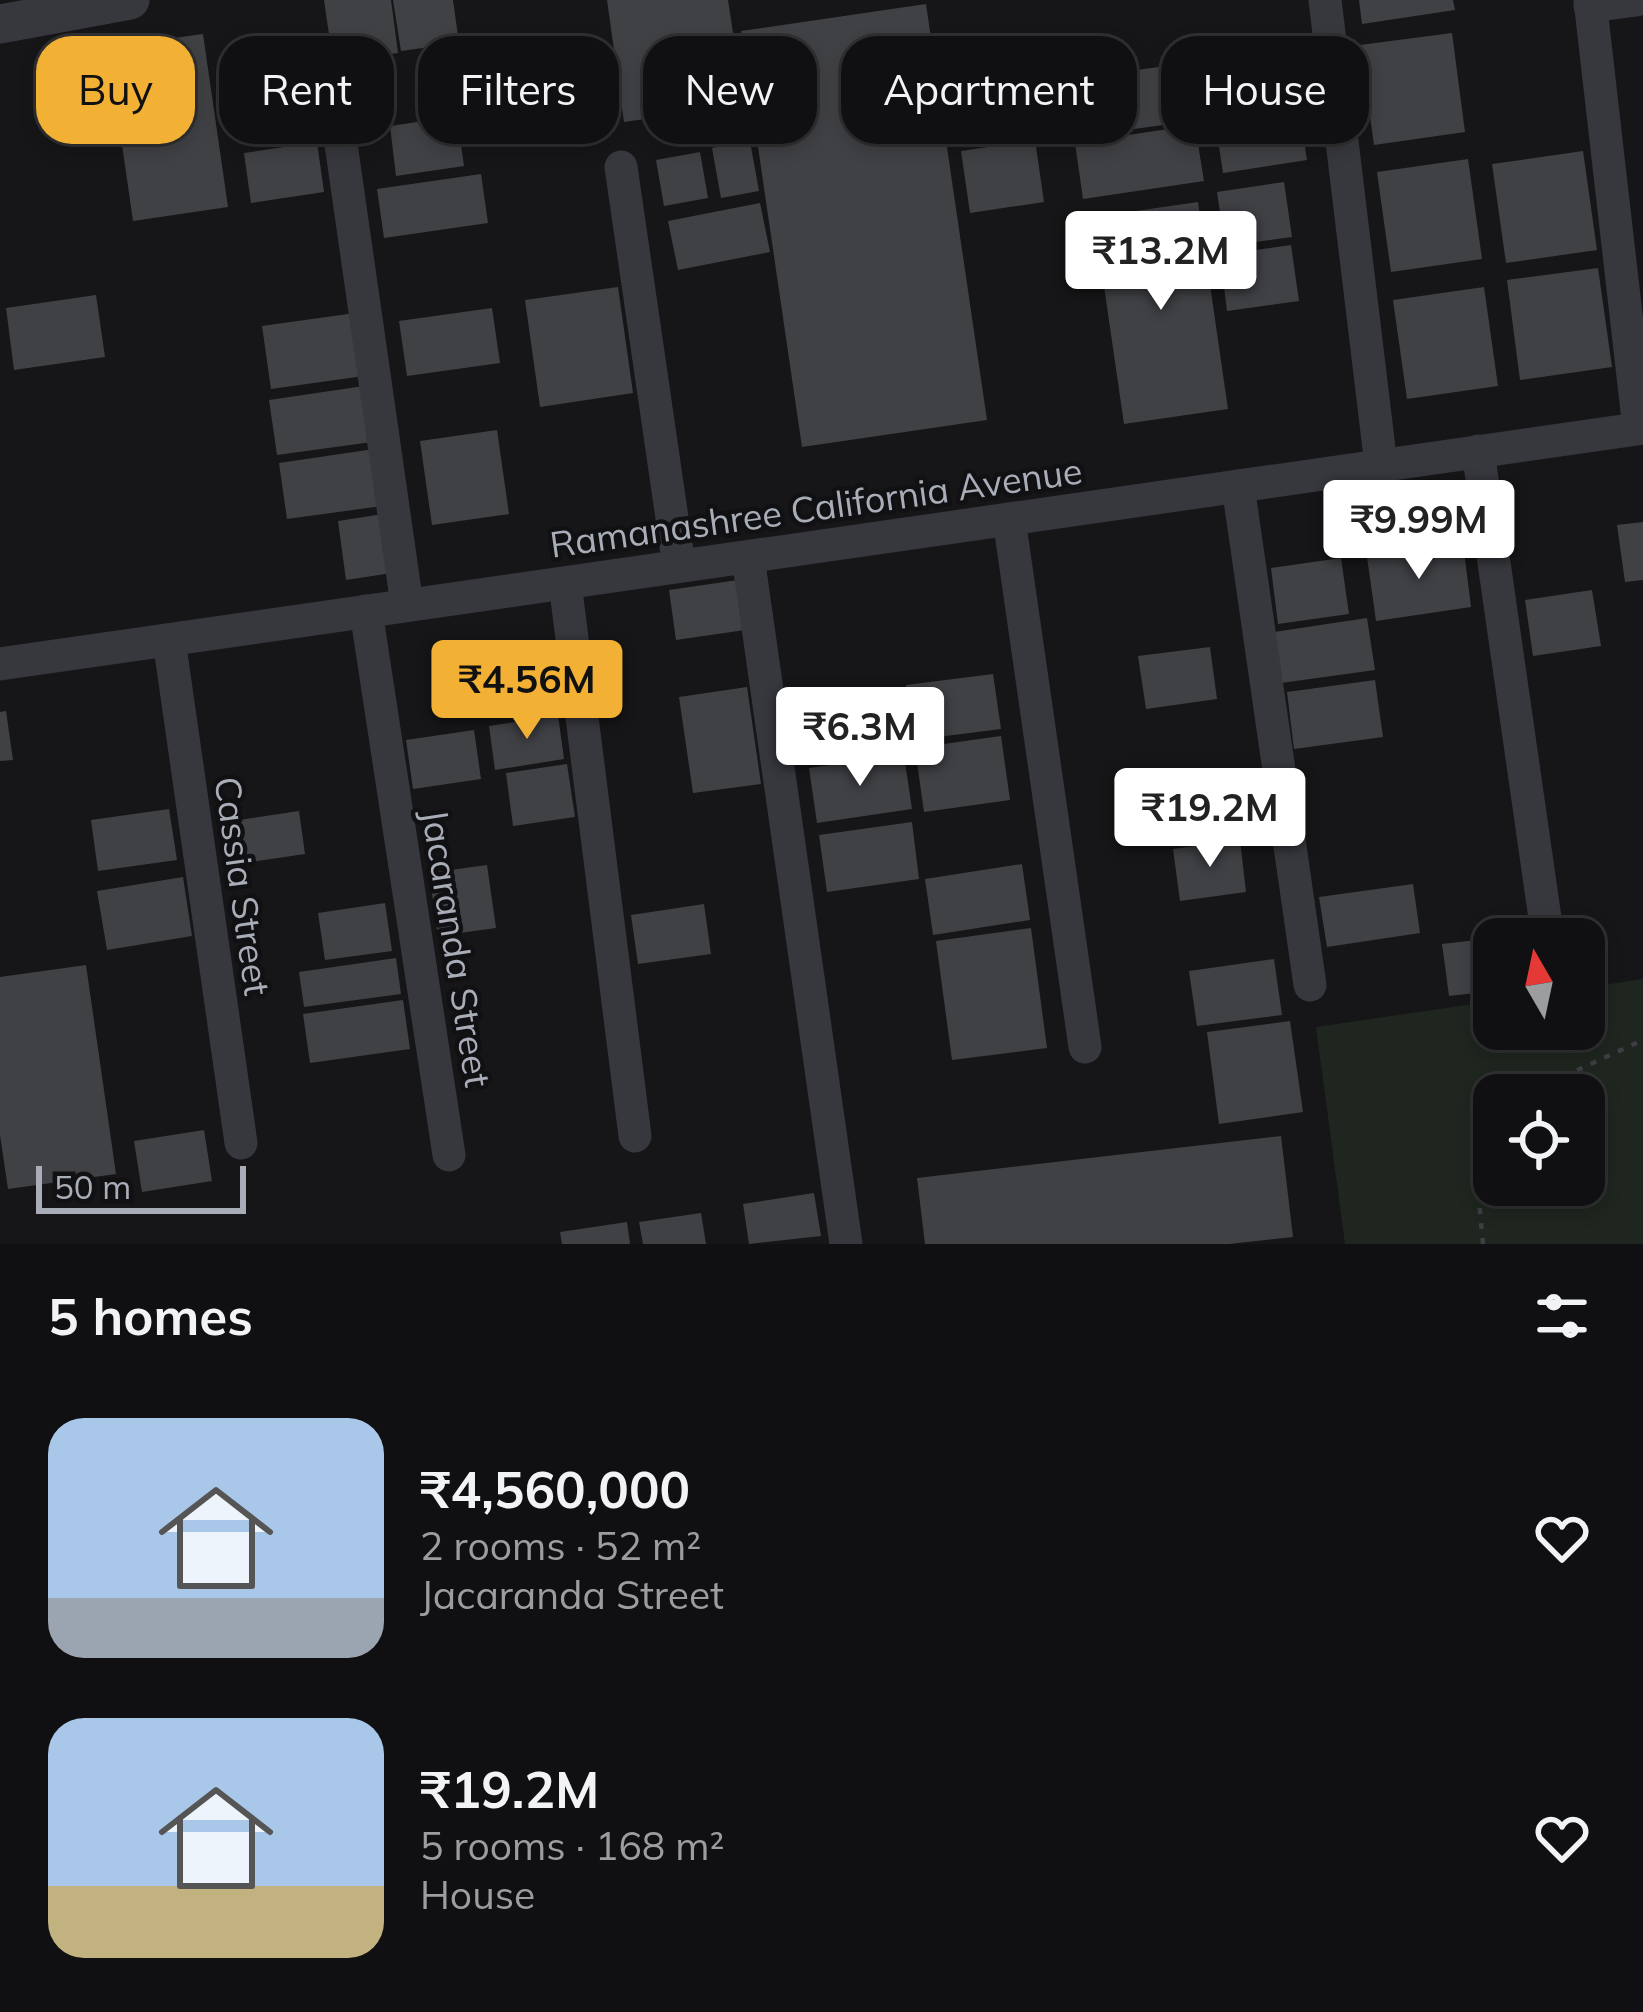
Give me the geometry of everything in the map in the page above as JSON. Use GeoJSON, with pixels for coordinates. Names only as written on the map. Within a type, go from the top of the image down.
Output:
{"type":"FeatureCollection","features":[{"type":"Feature","properties":{"kind":"street"},"geometry":{"type":"LineString","coordinates":[[0,24],[130,0]]}},
{"type":"Feature","properties":{"kind":"street"},"geometry":{"type":"LineString","coordinates":[[1325,0],[1381,465]]}},
{"type":"Feature","properties":{"kind":"street"},"geometry":{"type":"LineString","coordinates":[[1636,0],[1590,3],[1641,428]]}},
{"type":"Feature","properties":{"kind":"street"},"geometry":{"type":"LineString","coordinates":[[341,144],[407,605]]}},
{"type":"Feature","properties":{"kind":"street"},"geometry":{"type":"LineString","coordinates":[[621,167],[679,566]]}},
{"type":"Feature","properties":{"kind":"street","name":"Ramanashree California Avenue"},"geometry":{"type":"LineString","coordinates":[[0,664],[1641,428]]}},
{"type":"Feature","properties":{"kind":"street"},"geometry":{"type":"LineString","coordinates":[[1478,451],[1545,918]]}},
{"type":"Feature","properties":{"kind":"street"},"geometry":{"type":"LineString","coordinates":[[1238,486],[1310,985]]}},
{"type":"Feature","properties":{"kind":"street"},"geometry":{"type":"LineString","coordinates":[[1009,518],[1085,1047]]}},
{"type":"Feature","properties":{"kind":"street"},"geometry":{"type":"LineString","coordinates":[[748,556],[846,1244]]}},
{"type":"Feature","properties":{"kind":"street"},"geometry":{"type":"LineString","coordinates":[[565,583],[635,1136]]}},
{"type":"Feature","properties":{"kind":"street","name":"Jacaranda Street"},"geometry":{"type":"LineString","coordinates":[[366,611],[449,1155]]}},
{"type":"Feature","properties":{"kind":"street","name":"Cassia Street"},"geometry":{"type":"LineString","coordinates":[[169,640],[241,1143]]}},
{"type":"Feature","properties":{"kind":"path"},"geometry":{"type":"LineString","coordinates":[[1569,1074],[1643,1040]]}},
{"type":"Feature","properties":{"kind":"path"},"geometry":{"type":"LineString","coordinates":[[1479,1206],[1483,1244]]}},
{"type":"Feature","properties":{"kind":"shaded area"},"geometry":{"type":"Polygon","coordinates":[[[1643,979],[1643,1244],[1345,1244],[1316,1027],[1473,1004],[1473,1050],[1605,1050],[1605,985],[1643,979]]]}},
{"type":"Feature","properties":{"kind":"building"},"geometry":{"type":"Polygon","coordinates":[[[324,0],[391,0],[398,53],[394,54],[394,36],[329,36],[324,0]]]}},
{"type":"Feature","properties":{"kind":"building"},"geometry":{"type":"Polygon","coordinates":[[[393,0],[453,0],[458,36],[418,36],[418,49],[401,51],[393,0]]]}},
{"type":"Feature","properties":{"kind":"building"},"geometry":{"type":"Polygon","coordinates":[[[607,0],[728,0],[733,36],[643,36],[643,119],[624,122],[619,36],[612,36],[607,0]]]}},
{"type":"Feature","properties":{"kind":"building"},"geometry":{"type":"Polygon","coordinates":[[[1359,0],[1453,0],[1455,10],[1362,24],[1359,0]]]}},
{"type":"Feature","properties":{"kind":"building"},"geometry":{"type":"Polygon","coordinates":[[[926,4],[931,36],[841,36],[841,144],[947,144],[987,420],[802,447],[758,144],[817,144],[817,36],[742,36],[741,31],[926,4]]]}},
{"type":"Feature","properties":{"kind":"building"},"geometry":{"type":"Polygon","coordinates":[[[1452,33],[1465,132],[1374,145],[1369,44],[1452,33]]]}},
{"type":"Feature","properties":{"kind":"building"},"geometry":{"type":"Polygon","coordinates":[[[203,34],[228,207],[133,221],[122,144],[195,144],[195,36],[188,36],[203,34]]]}},
{"type":"Feature","properties":{"kind":"building"},"geometry":{"type":"Polygon","coordinates":[[[1161,67],[1161,125],[1137,129],[1137,70],[1161,67]]]}},
{"type":"Feature","properties":{"kind":"building"},"geometry":{"type":"Polygon","coordinates":[[[418,122],[418,144],[461,144],[464,166],[396,176],[394,125],[418,122]]]}},
{"type":"Feature","properties":{"kind":"building"},"geometry":{"type":"Polygon","coordinates":[[[1161,130],[1161,144],[1198,144],[1204,181],[1083,199],[1075,144],[1137,144],[1137,134],[1161,130]]]}},
{"type":"Feature","properties":{"kind":"building"},"geometry":{"type":"Polygon","coordinates":[[[317,144],[324,192],[251,203],[244,153],[317,144]]]}},
{"type":"Feature","properties":{"kind":"building"},"geometry":{"type":"Polygon","coordinates":[[[751,144],[759,191],[721,198],[712,148],[751,144]]]}},
{"type":"Feature","properties":{"kind":"building"},"geometry":{"type":"Polygon","coordinates":[[[1036,144],[1044,202],[970,213],[961,151],[1036,144]]]}},
{"type":"Feature","properties":{"kind":"building"},"geometry":{"type":"Polygon","coordinates":[[[1219,144],[1305,144],[1307,160],[1223,173],[1219,144]]]}},
{"type":"Feature","properties":{"kind":"building"},"geometry":{"type":"Polygon","coordinates":[[[1583,151],[1597,250],[1506,263],[1492,164],[1583,151]]]}},
{"type":"Feature","properties":{"kind":"building"},"geometry":{"type":"Polygon","coordinates":[[[700,152],[708,198],[664,206],[656,160],[700,152]]]}},
{"type":"Feature","properties":{"kind":"building"},"geometry":{"type":"Polygon","coordinates":[[[1468,159],[1482,259],[1391,272],[1377,172],[1468,159]]]}},
{"type":"Feature","properties":{"kind":"building"},"geometry":{"type":"Polygon","coordinates":[[[481,174],[488,223],[384,238],[377,189],[481,174]]]}},
{"type":"Feature","properties":{"kind":"building"},"geometry":{"type":"Polygon","coordinates":[[[1284,182],[1292,237],[1225,246],[1217,192],[1284,182]]]}},
{"type":"Feature","properties":{"kind":"building"},"geometry":{"type":"Polygon","coordinates":[[[1198,202],[1228,409],[1124,424],[1094,217],[1198,202]]]}},
{"type":"Feature","properties":{"kind":"building"},"geometry":{"type":"Polygon","coordinates":[[[760,203],[770,252],[678,270],[668,221],[760,203]]]}},
{"type":"Feature","properties":{"kind":"building"},"geometry":{"type":"Polygon","coordinates":[[[1291,245],[1299,301],[1227,311],[1220,255],[1291,245]]]}},
{"type":"Feature","properties":{"kind":"building"},"geometry":{"type":"Polygon","coordinates":[[[1598,268],[1612,367],[1520,380],[1507,280],[1598,268]]]}},
{"type":"Feature","properties":{"kind":"building"},"geometry":{"type":"Polygon","coordinates":[[[618,287],[633,393],[540,407],[525,300],[618,287]]]}},
{"type":"Feature","properties":{"kind":"building"},"geometry":{"type":"Polygon","coordinates":[[[1484,287],[1498,386],[1407,399],[1393,300],[1484,287]]]}},
{"type":"Feature","properties":{"kind":"building"},"geometry":{"type":"Polygon","coordinates":[[[96,295],[105,357],[14,370],[6,308],[96,295]]]}},
{"type":"Feature","properties":{"kind":"building"},"geometry":{"type":"Polygon","coordinates":[[[492,308],[500,363],[407,376],[399,321],[492,308]]]}},
{"type":"Feature","properties":{"kind":"building"},"geometry":{"type":"Polygon","coordinates":[[[355,313],[364,376],[271,389],[262,326],[355,313]]]}},
{"type":"Feature","properties":{"kind":"building"},"geometry":{"type":"Polygon","coordinates":[[[364,386],[372,442],[277,455],[269,400],[364,386]]]}},
{"type":"Feature","properties":{"kind":"building"},"geometry":{"type":"Polygon","coordinates":[[[497,430],[509,514],[432,525],[420,441],[497,430]]]}},
{"type":"Feature","properties":{"kind":"building"},"geometry":{"type":"Polygon","coordinates":[[[374,449],[382,506],[287,519],[279,463],[374,449]]]}},
{"type":"Feature","properties":{"kind":"building"},"geometry":{"type":"Polygon","coordinates":[[[383,514],[392,573],[346,580],[338,521],[383,514]]]}},
{"type":"Feature","properties":{"kind":"building"},"geometry":{"type":"Polygon","coordinates":[[[1643,522],[1643,580],[1625,582],[1617,525],[1643,522]]]}},
{"type":"Feature","properties":{"kind":"building"},"geometry":{"type":"Polygon","coordinates":[[[1463,543],[1471,607],[1376,621],[1367,557],[1463,543]]]}},
{"type":"Feature","properties":{"kind":"building"},"geometry":{"type":"Polygon","coordinates":[[[1341,558],[1349,614],[1278,624],[1271,568],[1341,558]]]}},
{"type":"Feature","properties":{"kind":"building"},"geometry":{"type":"Polygon","coordinates":[[[738,580],[745,630],[676,640],[669,590],[738,580]]]}},
{"type":"Feature","properties":{"kind":"building"},"geometry":{"type":"Polygon","coordinates":[[[1592,590],[1601,646],[1533,656],[1525,600],[1592,590]]]}},
{"type":"Feature","properties":{"kind":"building"},"geometry":{"type":"Polygon","coordinates":[[[1367,618],[1375,670],[1281,683],[1274,632],[1367,618]]]}},
{"type":"Feature","properties":{"kind":"building"},"geometry":{"type":"Polygon","coordinates":[[[1210,647],[1217,699],[1146,709],[1138,656],[1210,647]]]}},
{"type":"Feature","properties":{"kind":"building"},"geometry":{"type":"Polygon","coordinates":[[[993,674],[1001,729],[914,740],[906,685],[993,674]]]}},
{"type":"Feature","properties":{"kind":"building"},"geometry":{"type":"Polygon","coordinates":[[[1375,680],[1383,737],[1294,749],[1287,692],[1375,680]]]}},
{"type":"Feature","properties":{"kind":"building"},"geometry":{"type":"Polygon","coordinates":[[[747,687],[761,784],[693,793],[679,697],[747,687]]]}},
{"type":"Feature","properties":{"kind":"building"},"geometry":{"type":"Polygon","coordinates":[[[874,697],[881,743],[815,752],[808,707],[874,697]]]}},
{"type":"Feature","properties":{"kind":"building"},"geometry":{"type":"Polygon","coordinates":[[[6,711],[13,760],[0,761],[0,712],[6,711]]]}},
{"type":"Feature","properties":{"kind":"building"},"geometry":{"type":"Polygon","coordinates":[[[558,715],[564,759],[495,770],[489,726],[558,715]]]}},
{"type":"Feature","properties":{"kind":"building"},"geometry":{"type":"Polygon","coordinates":[[[474,730],[481,779],[413,789],[406,740],[474,730]]]}},
{"type":"Feature","properties":{"kind":"building"},"geometry":{"type":"Polygon","coordinates":[[[1001,736],[1010,800],[924,812],[915,748],[1001,736]]]}},
{"type":"Feature","properties":{"kind":"building"},"geometry":{"type":"Polygon","coordinates":[[[904,755],[912,809],[817,823],[809,768],[904,755]]]}},
{"type":"Feature","properties":{"kind":"building"},"geometry":{"type":"Polygon","coordinates":[[[567,764],[575,817],[513,826],[506,773],[567,764]]]}},
{"type":"Feature","properties":{"kind":"building"},"geometry":{"type":"Polygon","coordinates":[[[1244,770],[1252,826],[1166,838],[1158,782],[1244,770]]]}},
{"type":"Feature","properties":{"kind":"building"},"geometry":{"type":"Polygon","coordinates":[[[169,809],[177,860],[98,871],[91,820],[169,809]]]}},
{"type":"Feature","properties":{"kind":"building"},"geometry":{"type":"Polygon","coordinates":[[[299,811],[305,854],[231,865],[225,822],[299,811]]]}},
{"type":"Feature","properties":{"kind":"building"},"geometry":{"type":"Polygon","coordinates":[[[912,822],[919,879],[827,892],[819,835],[912,822]]]}},
{"type":"Feature","properties":{"kind":"building"},"geometry":{"type":"Polygon","coordinates":[[[1240,840],[1246,892],[1180,901],[1173,849],[1240,840]]]}},
{"type":"Feature","properties":{"kind":"building"},"geometry":{"type":"Polygon","coordinates":[[[1022,864],[1030,920],[933,935],[925,879],[1022,864]]]}},
{"type":"Feature","properties":{"kind":"building"},"geometry":{"type":"Polygon","coordinates":[[[487,865],[496,928],[438,936],[429,873],[487,865]]]}},
{"type":"Feature","properties":{"kind":"building"},"geometry":{"type":"Polygon","coordinates":[[[183,877],[192,936],[107,950],[97,891],[183,877]]]}},
{"type":"Feature","properties":{"kind":"building"},"geometry":{"type":"Polygon","coordinates":[[[1413,884],[1420,933],[1327,947],[1319,897],[1413,884]]]}},
{"type":"Feature","properties":{"kind":"building"},"geometry":{"type":"Polygon","coordinates":[[[385,903],[392,951],[325,960],[318,913],[385,903]]]}},
{"type":"Feature","properties":{"kind":"building"},"geometry":{"type":"Polygon","coordinates":[[[704,904],[711,954],[638,964],[631,915],[704,904]]]}},
{"type":"Feature","properties":{"kind":"building"},"geometry":{"type":"Polygon","coordinates":[[[1031,928],[1047,1048],[952,1060],[936,941],[1031,928]]]}},
{"type":"Feature","properties":{"kind":"building"},"geometry":{"type":"Polygon","coordinates":[[[1473,940],[1473,993],[1449,996],[1442,944],[1473,940]]]}},
{"type":"Feature","properties":{"kind":"building"},"geometry":{"type":"Polygon","coordinates":[[[396,958],[401,994],[304,1007],[299,972],[396,958]]]}},
{"type":"Feature","properties":{"kind":"building"},"geometry":{"type":"Polygon","coordinates":[[[1274,959],[1282,1015],[1197,1026],[1189,971],[1274,959]]]}},
{"type":"Feature","properties":{"kind":"building"},"geometry":{"type":"Polygon","coordinates":[[[86,965],[116,1174],[8,1189],[0,1135],[0,977],[86,965]]]}},
{"type":"Feature","properties":{"kind":"building"},"geometry":{"type":"Polygon","coordinates":[[[403,1000],[410,1049],[310,1063],[303,1014],[403,1000]]]}},
{"type":"Feature","properties":{"kind":"building"},"geometry":{"type":"Polygon","coordinates":[[[1290,1021],[1303,1112],[1219,1124],[1207,1032],[1290,1021]]]}},
{"type":"Feature","properties":{"kind":"building"},"geometry":{"type":"Polygon","coordinates":[[[204,1130],[212,1181],[142,1192],[134,1141],[204,1130]]]}},
{"type":"Feature","properties":{"kind":"building"},"geometry":{"type":"Polygon","coordinates":[[[1281,1136],[1293,1237],[1229,1244],[925,1244],[917,1178],[1281,1136]]]}},
{"type":"Feature","properties":{"kind":"building"},"geometry":{"type":"Polygon","coordinates":[[[814,1193],[821,1236],[749,1244],[743,1204],[814,1193]]]}},
{"type":"Feature","properties":{"kind":"building"},"geometry":{"type":"Polygon","coordinates":[[[701,1213],[706,1244],[643,1244],[639,1222],[701,1213]]]}},
{"type":"Feature","properties":{"kind":"building"},"geometry":{"type":"Polygon","coordinates":[[[627,1222],[630,1244],[562,1244],[560,1232],[627,1222]]]}}]}
